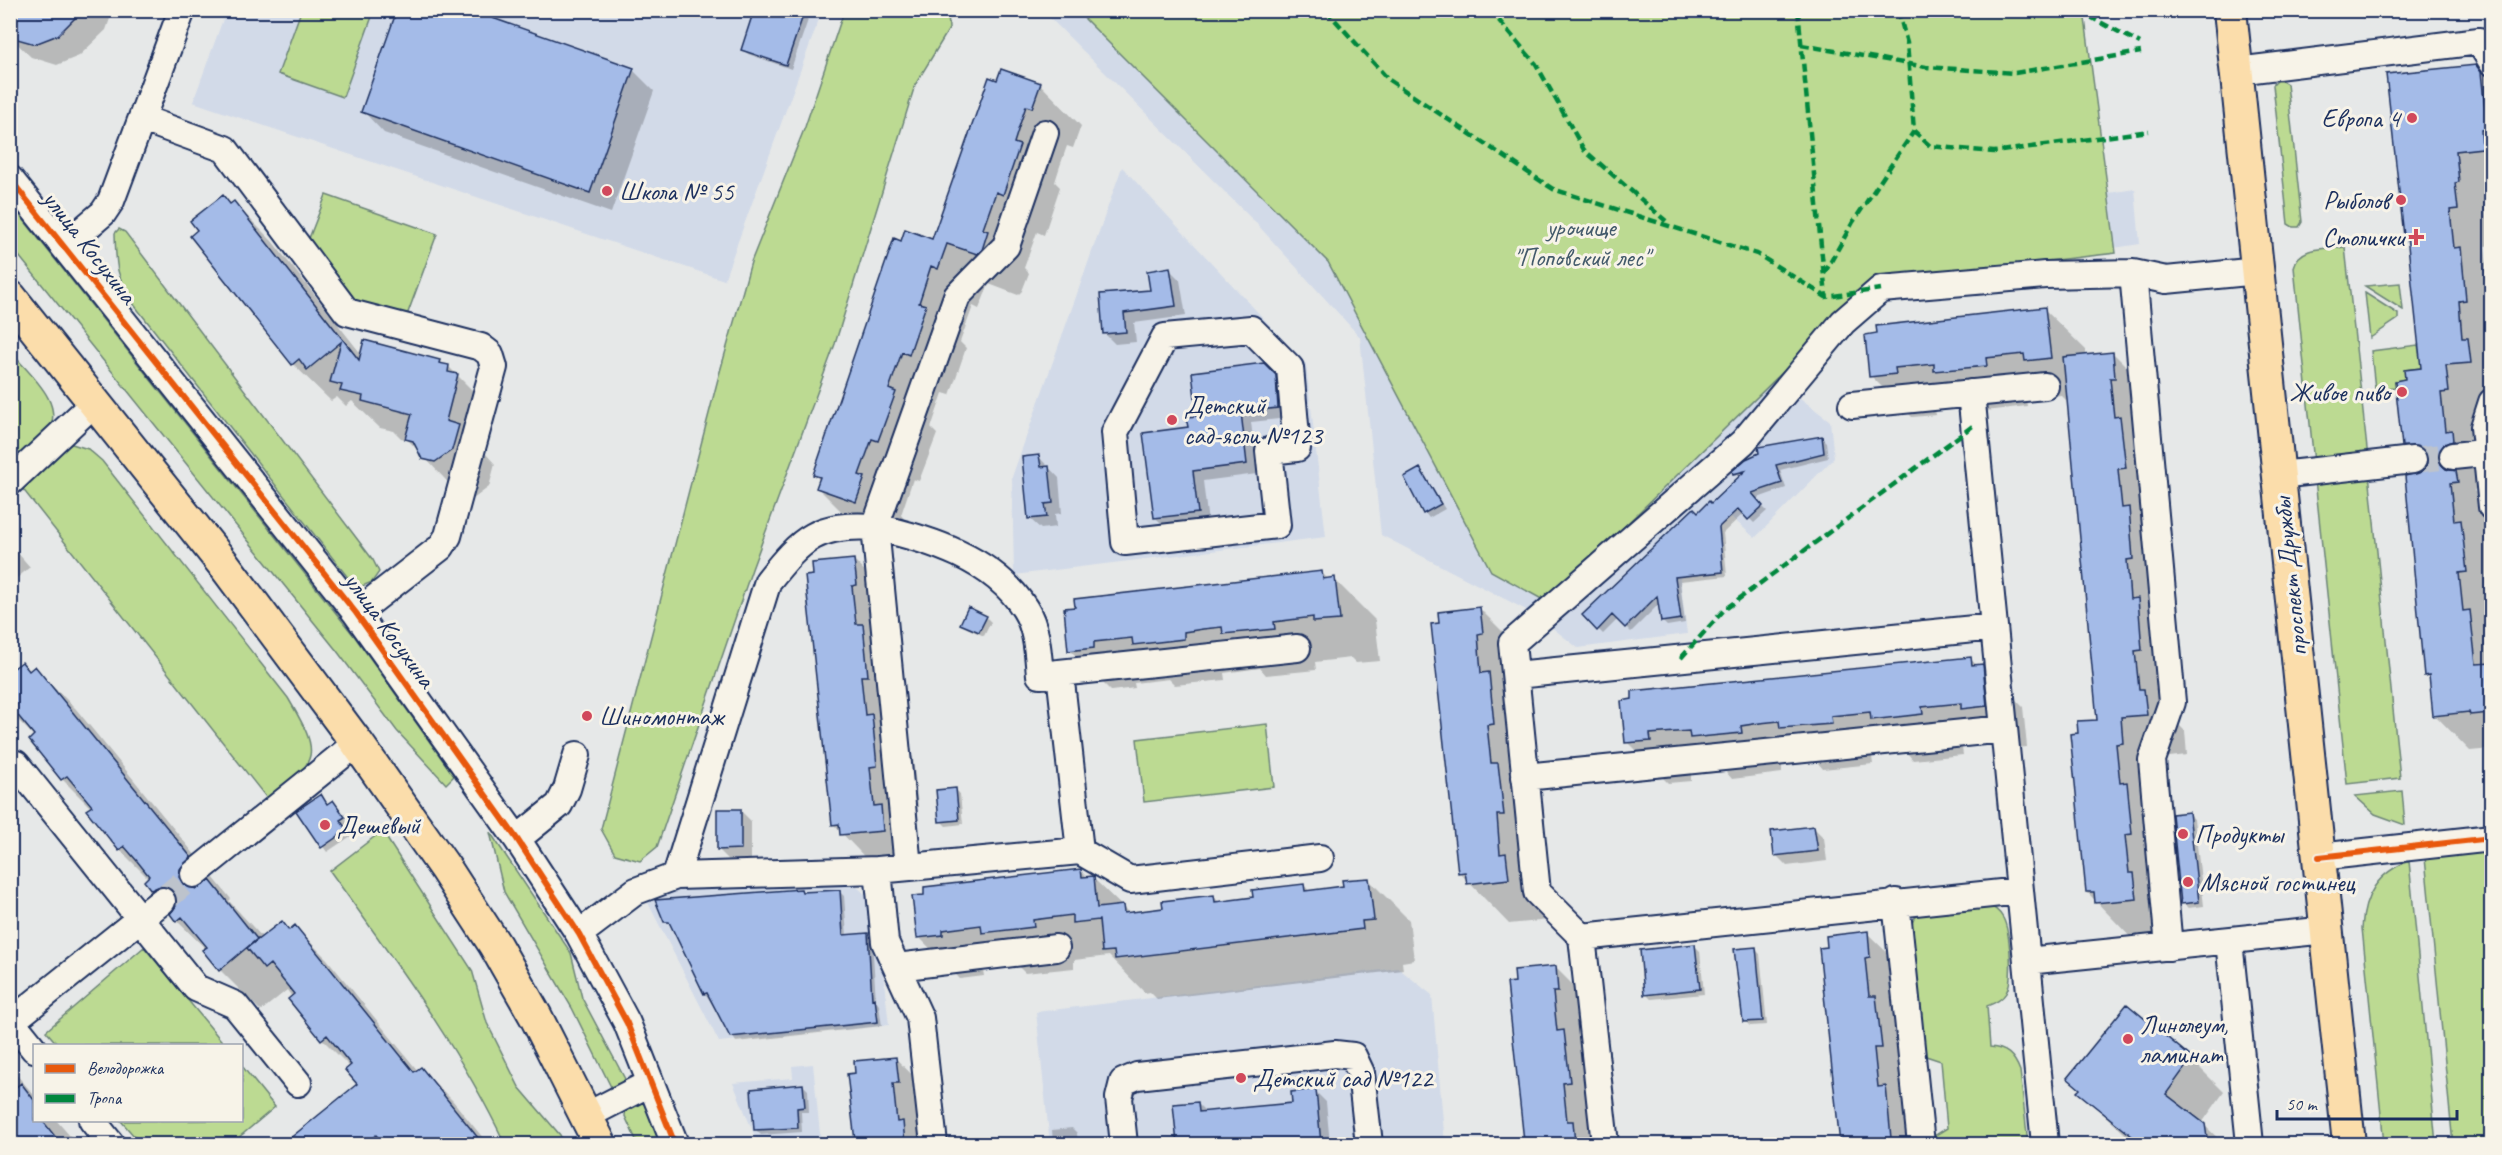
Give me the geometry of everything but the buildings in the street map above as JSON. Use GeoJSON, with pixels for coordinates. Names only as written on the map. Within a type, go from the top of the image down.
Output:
{"type":"FeatureCollection","features":[{"type":"Feature","properties":{"kind":"main road","name":"проспект Дружбы"},"geometry":{"type":"LineString","coordinates":[[2230,10],[2349,1144]]}},
{"type":"Feature","properties":{"kind":"main road"},"geometry":{"type":"LineString","coordinates":[[10,297],[225,566],[357,743],[495,945],[536,1017],[600,1144]]}},
{"type":"Feature","properties":{"kind":"street"},"geometry":{"type":"LineString","coordinates":[[64,246],[103,213],[111,201],[182,10]]}},
{"type":"Feature","properties":{"kind":"street"},"geometry":{"type":"LineString","coordinates":[[2236,71],[2479,41],[2492,62]]}},
{"type":"Feature","properties":{"kind":"street"},"geometry":{"type":"LineString","coordinates":[[143,119],[225,149],[347,312],[480,347],[490,354],[494,367],[448,536],[441,547],[356,613]]}},
{"type":"Feature","properties":{"kind":"street"},"geometry":{"type":"LineString","coordinates":[[908,867],[875,526],[957,296],[1006,246],[1046,133]]}},
{"type":"Feature","properties":{"kind":"street","name":"улица Косухина"},"geometry":{"type":"LineString","coordinates":[[10,179],[356,613],[517,839],[579,933],[627,1023],[675,1144]]}},
{"type":"Feature","properties":{"kind":"street"},"geometry":{"type":"LineString","coordinates":[[1605,1144],[1582,937],[1537,892],[1512,643],[1743,442],[1843,322],[1881,289],[2045,275],[2133,273],[2166,280],[2258,271]]}},
{"type":"Feature","properties":{"kind":"street"},"geometry":{"type":"LineString","coordinates":[[2133,273],[2172,702],[2152,760],[2169,947]]}},
{"type":"Feature","properties":{"kind":"street"},"geometry":{"type":"LineString","coordinates":[[1251,329],[1290,368],[1297,448],[1269,451],[1277,525],[1125,542],[1114,432],[1165,337],[1251,329]]}},
{"type":"Feature","properties":{"kind":"street"},"geometry":{"type":"LineString","coordinates":[[1852,405],[2045,386]]}},
{"type":"Feature","properties":{"kind":"street"},"geometry":{"type":"LineString","coordinates":[[1971,393],[2045,1144]]}},
{"type":"Feature","properties":{"kind":"street"},"geometry":{"type":"LineString","coordinates":[[10,482],[95,402]]}},
{"type":"Feature","properties":{"kind":"street"},"geometry":{"type":"LineString","coordinates":[[2492,402],[2484,427],[2489,452],[2492,507]]}},
{"type":"Feature","properties":{"kind":"street"},"geometry":{"type":"LineString","coordinates":[[2453,456],[2489,452]]}},
{"type":"Feature","properties":{"kind":"street"},"geometry":{"type":"LineString","coordinates":[[2279,475],[2413,460]]}},
{"type":"Feature","properties":{"kind":"street"},"geometry":{"type":"LineString","coordinates":[[676,876],[768,581],[792,550],[819,531],[851,525],[875,526],[911,535],[975,563],[1005,584],[1026,610],[1036,635],[1040,675],[1297,648]]}},
{"type":"Feature","properties":{"kind":"street"},"geometry":{"type":"LineString","coordinates":[[1516,675],[1994,627]]}},
{"type":"Feature","properties":{"kind":"street"},"geometry":{"type":"LineString","coordinates":[[1060,673],[1080,851]]}},
{"type":"Feature","properties":{"kind":"street"},"geometry":{"type":"LineString","coordinates":[[1525,777],[2004,729]]}},
{"type":"Feature","properties":{"kind":"street"},"geometry":{"type":"LineString","coordinates":[[194,874],[357,743]]}},
{"type":"Feature","properties":{"kind":"street"},"geometry":{"type":"LineString","coordinates":[[517,839],[563,800],[577,755]]}},
{"type":"Feature","properties":{"kind":"street"},"geometry":{"type":"LineString","coordinates":[[12,763],[196,988],[235,1005],[298,1083]]}},
{"type":"Feature","properties":{"kind":"street"},"geometry":{"type":"LineString","coordinates":[[2319,857],[2492,838]]}},
{"type":"Feature","properties":{"kind":"street"},"geometry":{"type":"LineString","coordinates":[[579,933],[636,891],[676,876],[878,870],[1080,851],[1130,880],[1320,858]]}},
{"type":"Feature","properties":{"kind":"street"},"geometry":{"type":"LineString","coordinates":[[878,870],[885,942],[920,1018],[934,1144]]}},
{"type":"Feature","properties":{"kind":"street"},"geometry":{"type":"LineString","coordinates":[[1582,937],[1896,902],[2020,891]]}},
{"type":"Feature","properties":{"kind":"street"},"geometry":{"type":"LineString","coordinates":[[33,1048],[11,1020],[162,901]]}},
{"type":"Feature","properties":{"kind":"street"},"geometry":{"type":"LineString","coordinates":[[1896,902],[1921,1144]]}},
{"type":"Feature","properties":{"kind":"street"},"geometry":{"type":"LineString","coordinates":[[2027,961],[2327,930]]}},
{"type":"Feature","properties":{"kind":"street"},"geometry":{"type":"LineString","coordinates":[[2229,941],[2250,1144]]}},
{"type":"Feature","properties":{"kind":"street"},"geometry":{"type":"LineString","coordinates":[[897,967],[1056,948]]}},
{"type":"Feature","properties":{"kind":"street"},"geometry":{"type":"LineString","coordinates":[[1124,1144],[1119,1098],[1123,1082],[1137,1076],[1335,1054],[1353,1056],[1361,1073],[1369,1144]]}},
{"type":"Feature","properties":{"kind":"street"},"geometry":{"type":"LineString","coordinates":[[586,1116],[650,1083]]}},
{"type":"Feature","properties":{"kind":"street"},"geometry":{"type":"LineString","coordinates":[[94,1122],[111,1144]]}},
{"type":"Feature","properties":{"kind":"shaded area","name":"Школа № 55"},"geometry":{"type":"Polygon","coordinates":[[[226,11],[822,11],[724,280],[193,102],[226,11]]]}},
{"type":"Feature","properties":{"kind":"shaded area","name":"урочище \"Поповский лес\""},"geometry":{"type":"Polygon","coordinates":[[[1043,11],[1148,11],[1858,232],[2135,189],[2140,244],[1889,283],[1791,391],[1830,421],[1834,458],[1755,538],[1730,516],[1678,563],[1687,634],[1578,648],[1536,615],[1381,535],[1360,337],[1256,223],[1043,11]]]}},
{"type":"Feature","properties":{"kind":"shaded area","name":"Детский сад-ясли №123"},"geometry":{"type":"Polygon","coordinates":[[[1122,167],[1306,364],[1326,537],[1014,575],[1012,477],[1122,167]]]}},
{"type":"Feature","properties":{"kind":"shaded area"},"geometry":{"type":"Polygon","coordinates":[[[838,880],[856,886],[875,903],[889,1025],[719,1042],[642,891],[838,880]]]}},
{"type":"Feature","properties":{"kind":"shaded area","name":"Детский сад №122"},"geometry":{"type":"Polygon","coordinates":[[[1398,968],[1432,995],[1445,1144],[1050,1144],[1036,1012],[1398,968]]]}},
{"type":"Feature","properties":{"kind":"shaded area"},"geometry":{"type":"Polygon","coordinates":[[[813,1064],[821,1144],[758,1144],[733,1083],[793,1078],[792,1066],[813,1064]]]}},
{"type":"Feature","properties":{"kind":"green space"},"geometry":{"type":"Polygon","coordinates":[[[301,11],[374,11],[343,97],[278,74],[301,11]]]}},
{"type":"Feature","properties":{"kind":"green space"},"geometry":{"type":"Polygon","coordinates":[[[844,11],[948,11],[949,29],[915,85],[835,344],[752,569],[657,847],[640,861],[615,854],[601,829],[719,375],[751,262],[805,127],[844,11]]]}},
{"type":"Feature","properties":{"kind":"green space","name":"урочище \"Поповский лес\""},"geometry":{"type":"Polygon","coordinates":[[[1077,11],[2084,11],[2116,253],[1876,281],[1547,602],[1491,571],[1328,262],[1077,11]]]}},
{"type":"Feature","properties":{"kind":"green space"},"geometry":{"type":"Polygon","coordinates":[[[2277,81],[2287,84],[2302,222],[2299,227],[2288,224],[2273,85],[2277,81]]]}},
{"type":"Feature","properties":{"kind":"green space"},"geometry":{"type":"Polygon","coordinates":[[[326,195],[437,234],[406,318],[355,304],[308,241],[326,195]]]}},
{"type":"Feature","properties":{"kind":"green space"},"geometry":{"type":"Polygon","coordinates":[[[10,206],[19,214],[355,637],[454,776],[446,784],[397,731],[337,651],[11,246],[10,206]]]}},
{"type":"Feature","properties":{"kind":"green space"},"geometry":{"type":"Polygon","coordinates":[[[119,229],[125,232],[373,560],[379,572],[372,582],[360,587],[353,584],[135,306],[118,271],[115,233],[119,229]]]}},
{"type":"Feature","properties":{"kind":"green space"},"geometry":{"type":"Polygon","coordinates":[[[2345,247],[2368,458],[2314,463],[2294,267],[2297,260],[2308,252],[2322,248],[2345,247]]]}},
{"type":"Feature","properties":{"kind":"green space"},"geometry":{"type":"Polygon","coordinates":[[[2400,283],[2403,310],[2365,286],[2400,283]]]}},
{"type":"Feature","properties":{"kind":"green space"},"geometry":{"type":"Polygon","coordinates":[[[2365,293],[2398,314],[2398,319],[2370,338],[2365,293]]]}},
{"type":"Feature","properties":{"kind":"green space"},"geometry":{"type":"Polygon","coordinates":[[[2418,345],[2420,358],[2430,357],[2431,367],[2405,370],[2405,379],[2395,381],[2396,387],[2375,389],[2371,351],[2418,345]]]}},
{"type":"Feature","properties":{"kind":"green space"},"geometry":{"type":"Polygon","coordinates":[[[10,351],[43,390],[53,412],[52,423],[46,434],[10,472],[10,351]]]}},
{"type":"Feature","properties":{"kind":"green space"},"geometry":{"type":"Polygon","coordinates":[[[72,444],[88,449],[102,461],[288,698],[299,717],[310,745],[310,756],[298,775],[269,801],[18,483],[62,449],[72,444]]]}},
{"type":"Feature","properties":{"kind":"green space"},"geometry":{"type":"Polygon","coordinates":[[[2369,473],[2400,778],[2347,784],[2315,479],[2369,473]]]}},
{"type":"Feature","properties":{"kind":"green space"},"geometry":{"type":"Polygon","coordinates":[[[1267,724],[1274,787],[1144,802],[1137,739],[1267,724]]]}},
{"type":"Feature","properties":{"kind":"green space"},"geometry":{"type":"Polygon","coordinates":[[[2402,791],[2405,825],[2375,814],[2355,796],[2402,791]]]}},
{"type":"Feature","properties":{"kind":"green space"},"geometry":{"type":"Polygon","coordinates":[[[382,831],[472,970],[487,1023],[519,1087],[560,1135],[564,1144],[505,1144],[467,1072],[446,1038],[401,970],[330,871],[382,831]]]}},
{"type":"Feature","properties":{"kind":"green space"},"geometry":{"type":"Polygon","coordinates":[[[490,832],[571,953],[582,998],[625,1079],[623,1087],[612,1089],[572,1008],[504,892],[490,832]]]}},
{"type":"Feature","properties":{"kind":"green space"},"geometry":{"type":"Polygon","coordinates":[[[2491,851],[2491,1144],[2453,1144],[2425,858],[2491,851]]]}},
{"type":"Feature","properties":{"kind":"green space"},"geometry":{"type":"Polygon","coordinates":[[[2409,861],[2436,1144],[2384,1144],[2362,928],[2363,916],[2374,887],[2388,872],[2409,861]]]}},
{"type":"Feature","properties":{"kind":"green space"},"geometry":{"type":"Polygon","coordinates":[[[1985,903],[2003,918],[2008,933],[2010,956],[2010,978],[2006,993],[1987,1006],[1990,1047],[2009,1053],[2020,1071],[2028,1144],[1930,1144],[1934,1136],[1947,1128],[1941,1061],[1926,1056],[1921,1050],[1909,929],[1914,919],[1922,911],[1985,903]]]}},
{"type":"Feature","properties":{"kind":"green space"},"geometry":{"type":"Polygon","coordinates":[[[144,947],[224,1044],[57,1044],[46,1031],[144,947]]]}},
{"type":"Feature","properties":{"kind":"green space"},"geometry":{"type":"Polygon","coordinates":[[[243,1067],[275,1107],[231,1144],[141,1144],[122,1122],[243,1122],[243,1067]]]}},
{"type":"Feature","properties":{"kind":"green space"},"geometry":{"type":"Polygon","coordinates":[[[640,1099],[652,1114],[664,1144],[638,1144],[625,1116],[626,1107],[640,1099]]]}},
{"type":"Feature","properties":{"kind":"tunnel"},"geometry":{"type":"LineString","coordinates":[[2413,460],[2453,456]]}},
{"type":"Feature","properties":{"kind":"tunnel"},"geometry":{"type":"LineString","coordinates":[[162,901],[194,874]]}},
{"type":"Feature","properties":{"kind":"marked path"},"geometry":{"type":"LineString","coordinates":[[1326,10],[1389,80],[1553,189],[1757,254],[1826,297],[1881,289]]}},
{"type":"Feature","properties":{"kind":"marked path"},"geometry":{"type":"LineString","coordinates":[[1490,10],[1536,64],[1584,150],[1666,221]]}},
{"type":"Feature","properties":{"kind":"marked path"},"geometry":{"type":"LineString","coordinates":[[1798,10],[1826,297]]}},
{"type":"Feature","properties":{"kind":"marked path"},"geometry":{"type":"LineString","coordinates":[[1898,10],[1907,43],[1914,131],[1930,146],[1994,152],[2149,131]]}},
{"type":"Feature","properties":{"kind":"marked path"},"geometry":{"type":"LineString","coordinates":[[2077,10],[2140,43]]}},
{"type":"Feature","properties":{"kind":"marked path"},"geometry":{"type":"LineString","coordinates":[[1801,45],[1926,67],[2015,73],[2141,52]]}},
{"type":"Feature","properties":{"kind":"marked path"},"geometry":{"type":"LineString","coordinates":[[1824,274],[1853,222],[1914,131]]}},
{"type":"Feature","properties":{"kind":"marked path"},"geometry":{"type":"LineString","coordinates":[[1681,658],[1724,610],[1974,425]]}},
{"type":"Feature","properties":{"kind":"cycle path"},"geometry":{"type":"LineString","coordinates":[[10,179],[356,613],[517,839],[579,934],[627,1023],[675,1144]]}},
{"type":"Feature","properties":{"kind":"cycle path"},"geometry":{"type":"LineString","coordinates":[[2319,857],[2492,838]]}},
{"type":"Feature","properties":{"kind":"place","name":"Европа 4"},"geometry":{"type":"Point","coordinates":[2412,118]}},
{"type":"Feature","properties":{"kind":"place","name":"Школа № 55"},"geometry":{"type":"Point","coordinates":[607,191]}},
{"type":"Feature","properties":{"kind":"place","name":"Рыболов"},"geometry":{"type":"Point","coordinates":[2401,200]}},
{"type":"Feature","properties":{"kind":"place","name":"Столички"},"geometry":{"type":"Point","coordinates":[2416,237]}},
{"type":"Feature","properties":{"kind":"place","name":"Живое пиво"},"geometry":{"type":"Point","coordinates":[2402,392]}},
{"type":"Feature","properties":{"kind":"place","name":"Детский сад-ясли №123"},"geometry":{"type":"Point","coordinates":[1172,420]}},
{"type":"Feature","properties":{"kind":"place","name":"Шиномонтаж"},"geometry":{"type":"Point","coordinates":[587,716]}},
{"type":"Feature","properties":{"kind":"place","name":"Дешевый"},"geometry":{"type":"Point","coordinates":[325,825]}},
{"type":"Feature","properties":{"kind":"place","name":"Продукты"},"geometry":{"type":"Point","coordinates":[2183,834]}},
{"type":"Feature","properties":{"kind":"place","name":"Мясной гостинец"},"geometry":{"type":"Point","coordinates":[2188,882]}},
{"type":"Feature","properties":{"kind":"place","name":"Линолеум, ламинат"},"geometry":{"type":"Point","coordinates":[2128,1039]}},
{"type":"Feature","properties":{"kind":"place","name":"Детский сад №122"},"geometry":{"type":"Point","coordinates":[1241,1078]}}]}
